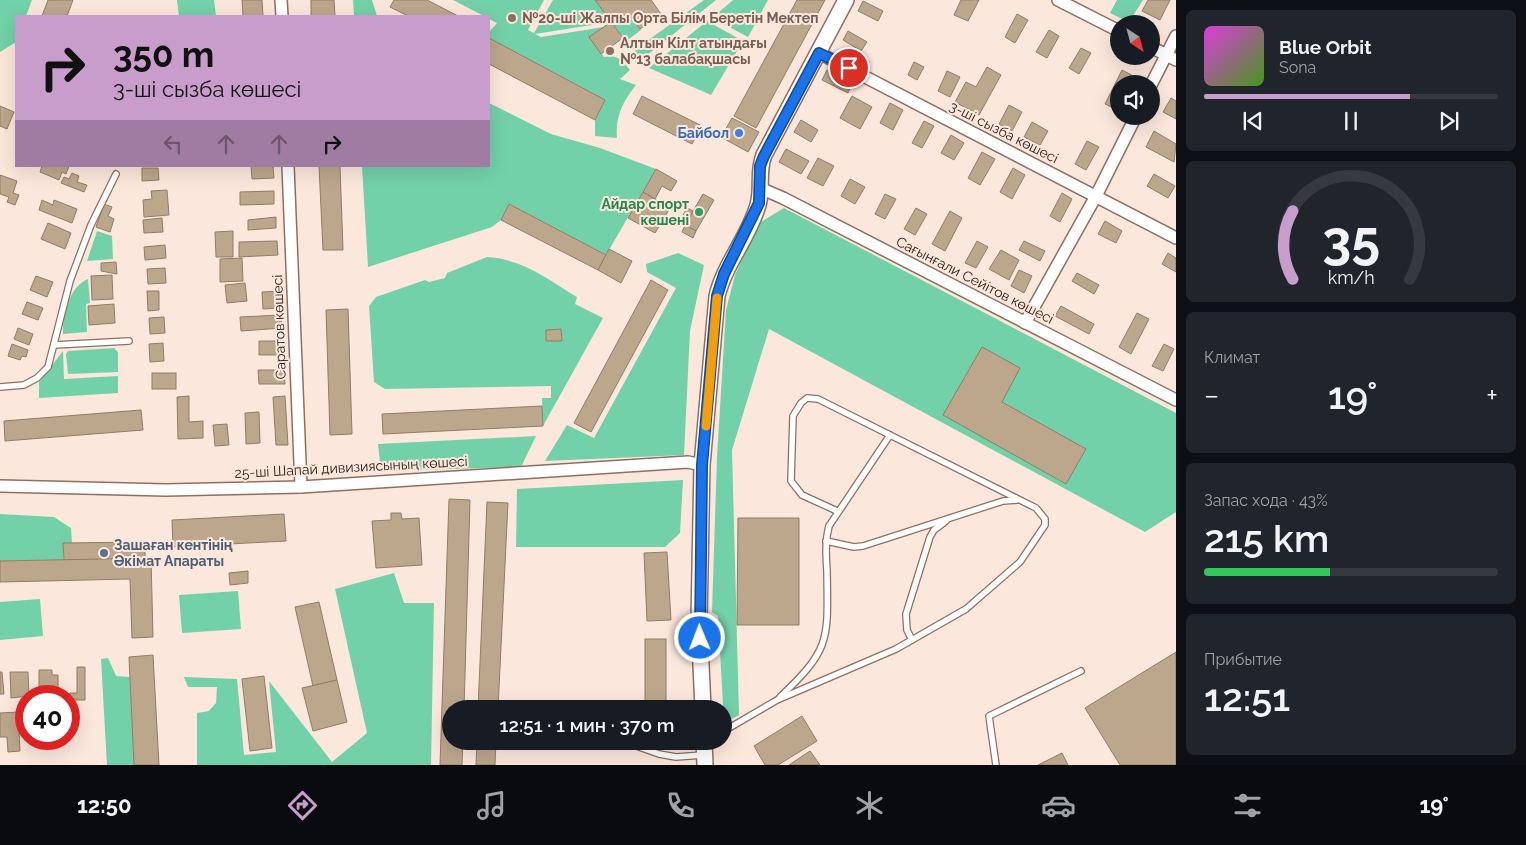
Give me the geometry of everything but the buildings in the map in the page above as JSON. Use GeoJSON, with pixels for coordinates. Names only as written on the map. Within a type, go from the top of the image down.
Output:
{"type":"FeatureCollection","features":[{"type":"Feature","properties":{"kind":"street"},"geometry":{"type":"LineString","coordinates":[[281,0],[282,15]]}},
{"type":"Feature","properties":{"kind":"street"},"geometry":{"type":"LineString","coordinates":[[703,700],[699,620],[702,465],[717,296],[724,274],[756,210],[760,188],[760,166],[764,156],[846,0]]}},
{"type":"Feature","properties":{"kind":"street"},"geometry":{"type":"LineString","coordinates":[[1058,0],[1110,26]]}},
{"type":"Feature","properties":{"kind":"street"},"geometry":{"type":"LineString","coordinates":[[1158,75],[1171,58],[1176,36]]}},
{"type":"Feature","properties":{"kind":"street"},"geometry":{"type":"LineString","coordinates":[[1160,52],[1171,58]]}},
{"type":"Feature","properties":{"kind":"street","name":"3-ші сызба көшесі"},"geometry":{"type":"LineString","coordinates":[[819,53],[1176,238]]}},
{"type":"Feature","properties":{"kind":"street"},"geometry":{"type":"LineString","coordinates":[[1026,323],[1096,196],[1132,125]]}},
{"type":"Feature","properties":{"kind":"street","name":"Саратов көшесі"},"geometry":{"type":"LineString","coordinates":[[288,167],[301,486]]}},
{"type":"Feature","properties":{"kind":"street","name":"Сағынғали Сейітов көшесі"},"geometry":{"type":"LineString","coordinates":[[760,188],[783,198],[1176,400]]}},
{"type":"Feature","properties":{"kind":"street","name":"25-ші Шапай дивизиясының көшесі"},"geometry":{"type":"LineString","coordinates":[[0,486],[166,490],[301,486],[688,462],[702,465]]}},
{"type":"Feature","properties":{"kind":"lane"},"geometry":{"type":"LineString","coordinates":[[0,388],[24,385],[37,378],[48,367],[70,280],[91,225],[116,174]]}},
{"type":"Feature","properties":{"kind":"lane"},"geometry":{"type":"LineString","coordinates":[[54,345],[129,341]]}},
{"type":"Feature","properties":{"kind":"lane"},"geometry":{"type":"LineString","coordinates":[[732,726],[776,700],[856,667],[912,640],[966,609],[1020,562],[1046,526],[1042,514],[1021,501],[813,397],[807,398],[796,408],[793,416],[790,482],[802,495],[837,511]]}},
{"type":"Feature","properties":{"kind":"lane"},"geometry":{"type":"LineString","coordinates":[[776,700],[813,664],[821,649],[827,617],[826,541],[830,526],[837,511],[890,435]]}},
{"type":"Feature","properties":{"kind":"lane"},"geometry":{"type":"LineString","coordinates":[[826,541],[854,547],[863,546],[1003,501],[1021,501]]}},
{"type":"Feature","properties":{"kind":"lane"},"geometry":{"type":"LineString","coordinates":[[912,640],[907,630],[906,614],[930,537],[934,530],[952,517]]}},
{"type":"Feature","properties":{"kind":"lane"},"geometry":{"type":"LineString","coordinates":[[996,765],[989,716],[1081,671]]}},
{"type":"Feature","properties":{"kind":"lane"},"geometry":{"type":"LineString","coordinates":[[648,750],[659,754],[676,756],[705,754]]}},
{"type":"Feature","properties":{"kind":"green space"},"geometry":{"type":"Polygon","coordinates":[[[0,0],[32,0],[26,15],[15,15],[15,43],[0,52],[0,0]]]}},
{"type":"Feature","properties":{"kind":"green space"},"geometry":{"type":"Polygon","coordinates":[[[177,0],[214,0],[216,15],[179,15],[177,0]]]}},
{"type":"Feature","properties":{"kind":"green space"},"geometry":{"type":"Polygon","coordinates":[[[353,0],[372,0],[377,15],[354,15],[353,0]]]}},
{"type":"Feature","properties":{"kind":"green space"},"geometry":{"type":"Polygon","coordinates":[[[453,0],[544,0],[528,30],[534,33],[553,0],[595,0],[611,22],[535,34],[541,37],[604,27],[590,38],[604,57],[616,57],[630,70],[620,79],[636,85],[627,97],[621,110],[617,123],[617,138],[595,136],[595,120],[605,100],[490,39],[490,31],[497,23],[490,20],[490,15],[482,15],[453,0]]]}},
{"type":"Feature","properties":{"kind":"green space"},"geometry":{"type":"Polygon","coordinates":[[[704,0],[716,0],[636,64],[633,58],[636,49],[704,0]]]}},
{"type":"Feature","properties":{"kind":"green space"},"geometry":{"type":"Polygon","coordinates":[[[733,0],[768,0],[748,37],[712,18],[733,0]]]}},
{"type":"Feature","properties":{"kind":"green space"},"geometry":{"type":"Polygon","coordinates":[[[1117,0],[1143,0],[1133,15],[1114,15],[1110,13],[1117,0]]]}},
{"type":"Feature","properties":{"kind":"green space"},"geometry":{"type":"Polygon","coordinates":[[[630,15],[641,30],[625,42],[614,26],[630,15]]]}},
{"type":"Feature","properties":{"kind":"green space"},"geometry":{"type":"Polygon","coordinates":[[[707,21],[743,41],[711,95],[649,68],[707,21]]]}},
{"type":"Feature","properties":{"kind":"green space"},"geometry":{"type":"Polygon","coordinates":[[[490,104],[551,134],[600,148],[656,169],[606,255],[509,204],[501,220],[492,227],[368,267],[362,167],[490,167],[490,104]]]}},
{"type":"Feature","properties":{"kind":"green space"},"geometry":{"type":"Polygon","coordinates":[[[784,208],[1176,413],[1176,512],[1145,532],[769,329],[732,450],[739,715],[732,719],[732,700],[723,700],[718,616],[712,612],[717,457],[726,310],[735,275],[759,223],[784,208]]]}},
{"type":"Feature","properties":{"kind":"green space"},"geometry":{"type":"Polygon","coordinates":[[[97,231],[112,236],[113,259],[87,261],[97,231]]]}},
{"type":"Feature","properties":{"kind":"green space"},"geometry":{"type":"Polygon","coordinates":[[[678,253],[704,265],[690,331],[684,455],[545,461],[567,425],[594,438],[676,288],[647,272],[646,264],[678,253]]]}},
{"type":"Feature","properties":{"kind":"green space"},"geometry":{"type":"Polygon","coordinates":[[[487,257],[512,262],[534,271],[555,283],[577,297],[575,304],[603,318],[543,426],[542,398],[551,398],[551,386],[385,389],[374,382],[369,306],[376,297],[425,280],[429,282],[445,278],[447,273],[487,257]],[[561,329],[546,330],[546,341],[562,340],[561,329]]]}},
{"type":"Feature","properties":{"kind":"green space"},"geometry":{"type":"Polygon","coordinates":[[[88,279],[90,303],[86,304],[87,332],[63,334],[68,302],[76,288],[88,279]]]}},
{"type":"Feature","properties":{"kind":"green space"},"geometry":{"type":"Polygon","coordinates":[[[114,348],[118,352],[118,372],[68,374],[66,354],[68,351],[114,348]]]}},
{"type":"Feature","properties":{"kind":"green space"},"geometry":{"type":"Polygon","coordinates":[[[63,351],[64,379],[118,376],[118,393],[39,398],[39,382],[63,351]]]}},
{"type":"Feature","properties":{"kind":"green space"},"geometry":{"type":"Polygon","coordinates":[[[536,436],[521,467],[381,471],[378,444],[536,436]]]}},
{"type":"Feature","properties":{"kind":"green space"},"geometry":{"type":"Polygon","coordinates":[[[683,480],[680,533],[665,547],[516,547],[517,489],[683,480]]]}},
{"type":"Feature","properties":{"kind":"green space"},"geometry":{"type":"Polygon","coordinates":[[[0,514],[54,517],[71,528],[72,543],[63,544],[64,560],[0,561],[0,514]]]}},
{"type":"Feature","properties":{"kind":"green space"},"geometry":{"type":"Polygon","coordinates":[[[394,573],[404,603],[434,603],[431,765],[197,765],[197,713],[209,711],[216,703],[217,687],[188,687],[184,677],[237,679],[244,755],[276,752],[269,681],[332,762],[367,733],[335,589],[394,573]]]}},
{"type":"Feature","properties":{"kind":"green space"},"geometry":{"type":"Polygon","coordinates":[[[238,591],[241,629],[182,633],[179,595],[238,591]]]}},
{"type":"Feature","properties":{"kind":"green space"},"geometry":{"type":"Polygon","coordinates":[[[40,599],[43,636],[0,640],[0,602],[40,599]]]}},
{"type":"Feature","properties":{"kind":"green space"},"geometry":{"type":"Polygon","coordinates":[[[108,658],[116,676],[130,677],[134,765],[107,765],[101,659],[108,658]]]}},
{"type":"Feature","properties":{"kind":"slow traffic"},"geometry":{"type":"LineString","coordinates":[[706,426],[717,298]]}},
{"type":"Feature","properties":{"kind":"place","name":"№20-ші Жалпы Орта Білім Беретін Мектеп"},"geometry":{"type":"Point","coordinates":[512,18]}},
{"type":"Feature","properties":{"kind":"place","name":"Алтын Кілт атындағы №13 балабақшасы"},"geometry":{"type":"Point","coordinates":[610,51]}},
{"type":"Feature","properties":{"kind":"place","name":"Байбол"},"geometry":{"type":"Point","coordinates":[739,133]}},
{"type":"Feature","properties":{"kind":"place","name":"Айдар спорт кешені"},"geometry":{"type":"Point","coordinates":[699,212]}},
{"type":"Feature","properties":{"kind":"place","name":"Зашаған кентінің Әкімат Апараты"},"geometry":{"type":"Point","coordinates":[104,553]}},
{"type":"Feature","properties":{"kind":"route"},"geometry":{"type":"LineString","coordinates":[[700,638],[702,465],[717,296],[724,274],[759,203],[760,166],[764,156],[819,53],[849,68]]}}]}
